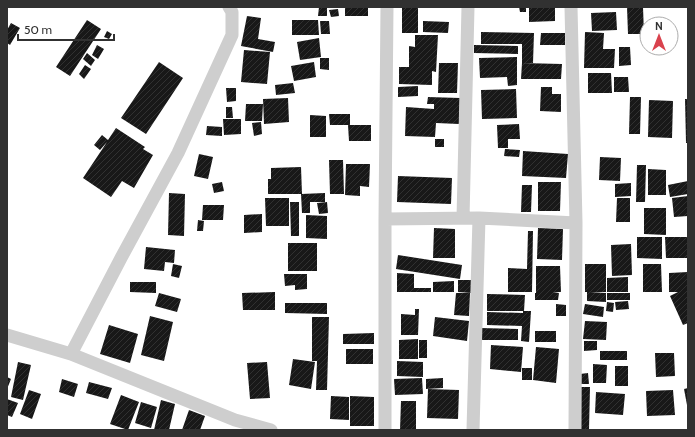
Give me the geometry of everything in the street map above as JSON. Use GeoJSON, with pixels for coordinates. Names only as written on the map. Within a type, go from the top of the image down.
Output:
{"type":"FeatureCollection","features":[{"type":"Feature","properties":{"kind":"street"},"geometry":{"type":"LineString","coordinates":[[71,354],[178,153],[232,35],[232,12],[229,7]]}},
{"type":"Feature","properties":{"kind":"street"},"geometry":{"type":"LineString","coordinates":[[385,430],[387,7]]}},
{"type":"Feature","properties":{"kind":"street"},"geometry":{"type":"LineString","coordinates":[[463,218],[468,7]]}},
{"type":"Feature","properties":{"kind":"street"},"geometry":{"type":"LineString","coordinates":[[571,7],[576,223],[575,430]]}},
{"type":"Feature","properties":{"kind":"street"},"geometry":{"type":"LineString","coordinates":[[385,219],[479,218],[576,223]]}},
{"type":"Feature","properties":{"kind":"street"},"geometry":{"type":"LineString","coordinates":[[473,430],[479,218]]}},
{"type":"Feature","properties":{"kind":"street"},"geometry":{"type":"LineString","coordinates":[[7,335],[71,354],[235,420],[271,430]]}},
{"type":"Feature","properties":{"kind":"building"},"geometry":{"type":"Polygon","coordinates":[[[319,7],[327,7],[327,16],[318,16],[319,7]]]}},
{"type":"Feature","properties":{"kind":"building"},"geometry":{"type":"Polygon","coordinates":[[[345,7],[368,7],[368,16],[345,16],[345,7]]]}},
{"type":"Feature","properties":{"kind":"building"},"geometry":{"type":"Polygon","coordinates":[[[402,7],[418,7],[418,33],[402,33],[402,7]]]}},
{"type":"Feature","properties":{"kind":"building"},"geometry":{"type":"Polygon","coordinates":[[[519,7],[526,7],[526,12],[520,12],[519,7]]]}},
{"type":"Feature","properties":{"kind":"building"},"geometry":{"type":"Polygon","coordinates":[[[529,7],[555,7],[555,21],[529,22],[529,7]]]}},
{"type":"Feature","properties":{"kind":"building"},"geometry":{"type":"Polygon","coordinates":[[[627,7],[643,7],[643,16],[639,16],[639,34],[628,34],[627,7]]]}},
{"type":"Feature","properties":{"kind":"building"},"geometry":{"type":"Polygon","coordinates":[[[338,9],[339,16],[331,17],[329,10],[338,9]]]}},
{"type":"Feature","properties":{"kind":"building"},"geometry":{"type":"Polygon","coordinates":[[[616,12],[617,30],[592,31],[591,13],[616,12]]]}},
{"type":"Feature","properties":{"kind":"building"},"geometry":{"type":"Polygon","coordinates":[[[247,16],[261,18],[258,39],[275,42],[273,52],[241,46],[247,16]]]}},
{"type":"Feature","properties":{"kind":"building"},"geometry":{"type":"Polygon","coordinates":[[[87,20],[101,29],[70,76],[56,67],[87,20]]]}},
{"type":"Feature","properties":{"kind":"building"},"geometry":{"type":"Polygon","coordinates":[[[292,20],[318,20],[319,35],[292,35],[292,20]]]}},
{"type":"Feature","properties":{"kind":"building"},"geometry":{"type":"Polygon","coordinates":[[[320,21],[329,21],[330,34],[321,34],[320,21]]]}},
{"type":"Feature","properties":{"kind":"building"},"geometry":{"type":"Polygon","coordinates":[[[423,21],[449,22],[448,33],[423,32],[423,21]]]}},
{"type":"Feature","properties":{"kind":"building"},"geometry":{"type":"Polygon","coordinates":[[[11,23],[20,28],[10,45],[7,43],[7,30],[11,23]]]}},
{"type":"Feature","properties":{"kind":"building"},"geometry":{"type":"Polygon","coordinates":[[[107,31],[112,34],[109,39],[104,37],[107,31]]]}},
{"type":"Feature","properties":{"kind":"building"},"geometry":{"type":"Polygon","coordinates":[[[481,32],[534,33],[533,63],[522,63],[522,44],[481,44],[481,32]]]}},
{"type":"Feature","properties":{"kind":"building"},"geometry":{"type":"Polygon","coordinates":[[[585,32],[604,33],[603,49],[615,49],[614,68],[584,68],[585,32]]]}},
{"type":"Feature","properties":{"kind":"building"},"geometry":{"type":"Polygon","coordinates":[[[541,33],[565,33],[565,45],[540,45],[541,33]]]}},
{"type":"Feature","properties":{"kind":"building"},"geometry":{"type":"Polygon","coordinates":[[[415,35],[438,35],[436,72],[432,71],[432,85],[399,84],[399,67],[409,67],[409,46],[415,47],[415,35]]]}},
{"type":"Feature","properties":{"kind":"building"},"geometry":{"type":"Polygon","coordinates":[[[319,38],[321,57],[300,60],[297,42],[319,38]]]}},
{"type":"Feature","properties":{"kind":"building"},"geometry":{"type":"Polygon","coordinates":[[[97,45],[104,49],[98,59],[92,55],[97,45]]]}},
{"type":"Feature","properties":{"kind":"building"},"geometry":{"type":"Polygon","coordinates":[[[474,45],[518,46],[518,54],[474,53],[474,45]]]}},
{"type":"Feature","properties":{"kind":"building"},"geometry":{"type":"Polygon","coordinates":[[[619,47],[630,47],[631,65],[619,66],[619,47]]]}},
{"type":"Feature","properties":{"kind":"building"},"geometry":{"type":"Polygon","coordinates":[[[244,50],[270,52],[267,84],[241,82],[244,50]]]}},
{"type":"Feature","properties":{"kind":"building"},"geometry":{"type":"Polygon","coordinates":[[[87,53],[95,60],[91,66],[83,59],[87,53]]]}},
{"type":"Feature","properties":{"kind":"building"},"geometry":{"type":"Polygon","coordinates":[[[517,57],[517,85],[508,86],[507,77],[480,78],[479,58],[517,57]]]}},
{"type":"Feature","properties":{"kind":"building"},"geometry":{"type":"Polygon","coordinates":[[[320,58],[329,58],[329,70],[320,69],[320,58]]]}},
{"type":"Feature","properties":{"kind":"building"},"geometry":{"type":"Polygon","coordinates":[[[159,62],[183,78],[146,134],[121,118],[159,62]]]}},
{"type":"Feature","properties":{"kind":"building"},"geometry":{"type":"Polygon","coordinates":[[[314,62],[316,77],[294,81],[291,66],[314,62]]]}},
{"type":"Feature","properties":{"kind":"building"},"geometry":{"type":"Polygon","coordinates":[[[439,63],[458,63],[457,93],[438,93],[439,63]]]}},
{"type":"Feature","properties":{"kind":"building"},"geometry":{"type":"Polygon","coordinates":[[[522,63],[562,64],[561,79],[521,79],[522,63]]]}},
{"type":"Feature","properties":{"kind":"building"},"geometry":{"type":"Polygon","coordinates":[[[85,65],[91,69],[84,79],[79,74],[85,65]]]}},
{"type":"Feature","properties":{"kind":"building"},"geometry":{"type":"Polygon","coordinates":[[[588,73],[611,73],[612,93],[588,93],[588,73]]]}},
{"type":"Feature","properties":{"kind":"building"},"geometry":{"type":"Polygon","coordinates":[[[614,77],[628,77],[629,92],[614,92],[614,77]]]}},
{"type":"Feature","properties":{"kind":"building"},"geometry":{"type":"Polygon","coordinates":[[[293,83],[295,93],[276,95],[275,85],[293,83]]]}},
{"type":"Feature","properties":{"kind":"building"},"geometry":{"type":"Polygon","coordinates":[[[418,86],[418,96],[398,97],[398,87],[418,86]]]}},
{"type":"Feature","properties":{"kind":"building"},"geometry":{"type":"Polygon","coordinates":[[[541,87],[552,87],[552,94],[561,94],[561,112],[540,111],[541,87]]]}},
{"type":"Feature","properties":{"kind":"building"},"geometry":{"type":"Polygon","coordinates":[[[226,88],[236,88],[236,101],[227,102],[226,88]]]}},
{"type":"Feature","properties":{"kind":"building"},"geometry":{"type":"Polygon","coordinates":[[[516,89],[517,118],[482,119],[481,90],[516,89]]]}},
{"type":"Feature","properties":{"kind":"building"},"geometry":{"type":"Polygon","coordinates":[[[428,97],[460,98],[459,124],[436,123],[435,137],[405,136],[406,107],[434,109],[434,104],[427,104],[428,97]]]}},
{"type":"Feature","properties":{"kind":"building"},"geometry":{"type":"Polygon","coordinates":[[[630,97],[641,97],[640,134],[629,134],[630,97]]]}},
{"type":"Feature","properties":{"kind":"building"},"geometry":{"type":"Polygon","coordinates":[[[288,98],[289,122],[264,124],[263,99],[288,98]]]}},
{"type":"Feature","properties":{"kind":"building"},"geometry":{"type":"Polygon","coordinates":[[[685,99],[688,99],[688,143],[686,143],[685,99]]]}},
{"type":"Feature","properties":{"kind":"building"},"geometry":{"type":"Polygon","coordinates":[[[649,100],[673,101],[672,138],[648,137],[649,100]]]}},
{"type":"Feature","properties":{"kind":"building"},"geometry":{"type":"Polygon","coordinates":[[[246,104],[263,104],[262,121],[245,121],[246,104]]]}},
{"type":"Feature","properties":{"kind":"building"},"geometry":{"type":"Polygon","coordinates":[[[226,107],[232,107],[233,118],[226,118],[226,107]]]}},
{"type":"Feature","properties":{"kind":"building"},"geometry":{"type":"Polygon","coordinates":[[[329,114],[350,114],[350,125],[371,125],[371,141],[349,141],[348,125],[330,125],[329,114]]]}},
{"type":"Feature","properties":{"kind":"building"},"geometry":{"type":"Polygon","coordinates":[[[310,115],[326,116],[326,137],[310,137],[310,115]]]}},
{"type":"Feature","properties":{"kind":"building"},"geometry":{"type":"Polygon","coordinates":[[[223,119],[241,119],[241,134],[224,135],[223,119]]]}},
{"type":"Feature","properties":{"kind":"building"},"geometry":{"type":"Polygon","coordinates":[[[261,122],[262,134],[254,136],[252,123],[261,122]]]}},
{"type":"Feature","properties":{"kind":"building"},"geometry":{"type":"Polygon","coordinates":[[[519,124],[520,139],[508,139],[508,148],[498,148],[497,125],[519,124]]]}},
{"type":"Feature","properties":{"kind":"building"},"geometry":{"type":"Polygon","coordinates":[[[207,126],[222,127],[222,136],[206,135],[207,126]]]}},
{"type":"Feature","properties":{"kind":"building"},"geometry":{"type":"Polygon","coordinates":[[[116,128],[145,147],[143,149],[153,155],[134,188],[122,181],[111,197],[83,178],[107,142],[100,150],[94,145],[102,135],[108,140],[116,128]]]}},
{"type":"Feature","properties":{"kind":"building"},"geometry":{"type":"Polygon","coordinates":[[[435,139],[444,139],[444,147],[435,147],[435,139]]]}},
{"type":"Feature","properties":{"kind":"building"},"geometry":{"type":"Polygon","coordinates":[[[505,149],[520,150],[519,157],[504,156],[505,149]]]}},
{"type":"Feature","properties":{"kind":"building"},"geometry":{"type":"Polygon","coordinates":[[[523,151],[568,154],[566,178],[522,176],[523,151]]]}},
{"type":"Feature","properties":{"kind":"building"},"geometry":{"type":"Polygon","coordinates":[[[199,154],[213,157],[208,179],[194,176],[199,154]]]}},
{"type":"Feature","properties":{"kind":"building"},"geometry":{"type":"Polygon","coordinates":[[[600,157],[621,158],[620,181],[599,180],[600,157]]]}},
{"type":"Feature","properties":{"kind":"building"},"geometry":{"type":"Polygon","coordinates":[[[329,160],[343,160],[344,194],[330,194],[329,160]]]}},
{"type":"Feature","properties":{"kind":"building"},"geometry":{"type":"Polygon","coordinates":[[[346,164],[370,164],[369,187],[360,186],[360,196],[345,195],[346,164]]]}},
{"type":"Feature","properties":{"kind":"building"},"geometry":{"type":"Polygon","coordinates":[[[637,165],[646,165],[645,202],[636,202],[637,165]]]}},
{"type":"Feature","properties":{"kind":"building"},"geometry":{"type":"Polygon","coordinates":[[[301,167],[302,194],[268,194],[268,179],[271,179],[271,168],[301,167]]]}},
{"type":"Feature","properties":{"kind":"building"},"geometry":{"type":"Polygon","coordinates":[[[648,169],[666,170],[666,195],[648,195],[648,169]]]}},
{"type":"Feature","properties":{"kind":"building"},"geometry":{"type":"Polygon","coordinates":[[[398,176],[452,178],[451,204],[397,202],[398,176]]]}},
{"type":"Feature","properties":{"kind":"building"},"geometry":{"type":"Polygon","coordinates":[[[688,181],[688,194],[670,197],[668,185],[688,181]]]}},
{"type":"Feature","properties":{"kind":"building"},"geometry":{"type":"Polygon","coordinates":[[[222,182],[224,191],[214,193],[212,184],[222,182]]]}},
{"type":"Feature","properties":{"kind":"building"},"geometry":{"type":"Polygon","coordinates":[[[538,182],[561,182],[560,211],[538,211],[538,182]]]}},
{"type":"Feature","properties":{"kind":"building"},"geometry":{"type":"Polygon","coordinates":[[[631,183],[631,196],[615,197],[615,184],[631,183]]]}},
{"type":"Feature","properties":{"kind":"building"},"geometry":{"type":"Polygon","coordinates":[[[522,185],[532,185],[531,212],[521,212],[522,185]]]}},
{"type":"Feature","properties":{"kind":"building"},"geometry":{"type":"Polygon","coordinates":[[[169,193],[185,194],[184,236],[168,235],[169,193]]]}},
{"type":"Feature","properties":{"kind":"building"},"geometry":{"type":"Polygon","coordinates":[[[325,193],[325,202],[310,202],[310,213],[302,213],[301,194],[325,193]]]}},
{"type":"Feature","properties":{"kind":"building"},"geometry":{"type":"Polygon","coordinates":[[[688,196],[688,216],[674,217],[672,198],[688,196]]]}},
{"type":"Feature","properties":{"kind":"building"},"geometry":{"type":"Polygon","coordinates":[[[265,198],[289,198],[289,226],[266,226],[265,198]]]}},
{"type":"Feature","properties":{"kind":"building"},"geometry":{"type":"Polygon","coordinates":[[[617,198],[630,198],[630,222],[616,222],[617,198]]]}},
{"type":"Feature","properties":{"kind":"building"},"geometry":{"type":"Polygon","coordinates":[[[290,202],[299,202],[299,236],[291,236],[290,202]]]}},
{"type":"Feature","properties":{"kind":"building"},"geometry":{"type":"Polygon","coordinates":[[[327,202],[328,213],[319,214],[317,203],[327,202]]]}},
{"type":"Feature","properties":{"kind":"building"},"geometry":{"type":"Polygon","coordinates":[[[203,205],[224,205],[223,220],[202,220],[203,205]]]}},
{"type":"Feature","properties":{"kind":"building"},"geometry":{"type":"Polygon","coordinates":[[[644,208],[666,208],[666,235],[644,234],[644,208]]]}},
{"type":"Feature","properties":{"kind":"building"},"geometry":{"type":"Polygon","coordinates":[[[262,214],[262,232],[244,233],[244,215],[262,214]]]}},
{"type":"Feature","properties":{"kind":"building"},"geometry":{"type":"Polygon","coordinates":[[[306,215],[327,216],[327,239],[306,238],[306,215]]]}},
{"type":"Feature","properties":{"kind":"building"},"geometry":{"type":"Polygon","coordinates":[[[198,220],[204,221],[203,231],[197,231],[198,220]]]}},
{"type":"Feature","properties":{"kind":"building"},"geometry":{"type":"Polygon","coordinates":[[[434,228],[455,229],[455,258],[433,258],[434,228]]]}},
{"type":"Feature","properties":{"kind":"building"},"geometry":{"type":"Polygon","coordinates":[[[538,228],[563,229],[562,260],[537,259],[538,228]]]}},
{"type":"Feature","properties":{"kind":"building"},"geometry":{"type":"Polygon","coordinates":[[[528,231],[533,231],[532,292],[508,292],[508,268],[527,269],[528,231]]]}},
{"type":"Feature","properties":{"kind":"building"},"geometry":{"type":"Polygon","coordinates":[[[637,237],[662,237],[662,259],[637,258],[637,237]]]}},
{"type":"Feature","properties":{"kind":"building"},"geometry":{"type":"Polygon","coordinates":[[[665,237],[688,237],[688,258],[666,258],[665,237]]]}},
{"type":"Feature","properties":{"kind":"building"},"geometry":{"type":"Polygon","coordinates":[[[288,243],[317,243],[317,271],[288,271],[288,243]]]}},
{"type":"Feature","properties":{"kind":"building"},"geometry":{"type":"Polygon","coordinates":[[[631,244],[632,275],[612,276],[611,245],[631,244]]]}},
{"type":"Feature","properties":{"kind":"building"},"geometry":{"type":"Polygon","coordinates":[[[146,247],[175,250],[174,263],[165,262],[164,271],[144,269],[146,247]]]}},
{"type":"Feature","properties":{"kind":"building"},"geometry":{"type":"Polygon","coordinates":[[[398,255],[462,265],[460,279],[396,269],[398,255]]]}},
{"type":"Feature","properties":{"kind":"building"},"geometry":{"type":"Polygon","coordinates":[[[173,264],[182,266],[179,278],[171,276],[173,264]]]}},
{"type":"Feature","properties":{"kind":"building"},"geometry":{"type":"Polygon","coordinates":[[[585,264],[606,264],[606,292],[590,293],[606,293],[606,302],[587,301],[587,292],[585,292],[585,264]]]}},
{"type":"Feature","properties":{"kind":"building"},"geometry":{"type":"Polygon","coordinates":[[[643,264],[661,264],[662,292],[643,292],[643,264]]]}},
{"type":"Feature","properties":{"kind":"building"},"geometry":{"type":"Polygon","coordinates":[[[536,266],[560,266],[561,292],[553,292],[559,293],[558,300],[535,300],[536,266]]]}},
{"type":"Feature","properties":{"kind":"building"},"geometry":{"type":"Polygon","coordinates":[[[688,272],[688,323],[683,325],[670,296],[678,292],[669,292],[669,273],[688,272]]]}},
{"type":"Feature","properties":{"kind":"building"},"geometry":{"type":"Polygon","coordinates":[[[397,273],[414,274],[414,288],[431,288],[431,292],[397,292],[397,273]]]}},
{"type":"Feature","properties":{"kind":"building"},"geometry":{"type":"Polygon","coordinates":[[[284,274],[307,274],[307,289],[295,290],[295,285],[285,286],[284,274]]]}},
{"type":"Feature","properties":{"kind":"building"},"geometry":{"type":"Polygon","coordinates":[[[628,277],[628,292],[607,292],[607,278],[628,277]]]}},
{"type":"Feature","properties":{"kind":"building"},"geometry":{"type":"Polygon","coordinates":[[[458,280],[472,280],[471,293],[458,292],[458,280]]]}},
{"type":"Feature","properties":{"kind":"building"},"geometry":{"type":"Polygon","coordinates":[[[454,281],[454,292],[433,292],[433,282],[454,281]]]}},
{"type":"Feature","properties":{"kind":"building"},"geometry":{"type":"Polygon","coordinates":[[[130,282],[156,282],[156,293],[130,292],[130,282]]]}},
{"type":"Feature","properties":{"kind":"building"},"geometry":{"type":"Polygon","coordinates":[[[275,292],[275,310],[243,310],[242,293],[275,292]]]}},
{"type":"Feature","properties":{"kind":"building"},"geometry":{"type":"Polygon","coordinates":[[[159,293],[181,299],[177,312],[155,306],[159,293]]]}},
{"type":"Feature","properties":{"kind":"building"},"geometry":{"type":"Polygon","coordinates":[[[456,293],[470,293],[469,316],[454,315],[456,293]]]}},
{"type":"Feature","properties":{"kind":"building"},"geometry":{"type":"Polygon","coordinates":[[[607,293],[630,293],[630,300],[607,300],[607,293]]]}},
{"type":"Feature","properties":{"kind":"building"},"geometry":{"type":"Polygon","coordinates":[[[487,294],[525,295],[524,311],[531,311],[529,342],[521,341],[522,326],[487,325],[487,312],[523,313],[523,311],[487,311],[487,294]]]}},
{"type":"Feature","properties":{"kind":"building"},"geometry":{"type":"Polygon","coordinates":[[[628,301],[629,309],[616,310],[615,302],[628,301]]]}},
{"type":"Feature","properties":{"kind":"building"},"geometry":{"type":"Polygon","coordinates":[[[607,302],[614,303],[613,312],[606,311],[607,302]]]}},
{"type":"Feature","properties":{"kind":"building"},"geometry":{"type":"Polygon","coordinates":[[[285,303],[327,303],[327,314],[285,313],[285,303]]]}},
{"type":"Feature","properties":{"kind":"building"},"geometry":{"type":"Polygon","coordinates":[[[556,304],[566,305],[566,316],[556,316],[556,304]]]}},
{"type":"Feature","properties":{"kind":"building"},"geometry":{"type":"Polygon","coordinates":[[[585,304],[604,307],[603,317],[583,314],[585,304]]]}},
{"type":"Feature","properties":{"kind":"building"},"geometry":{"type":"Polygon","coordinates":[[[415,309],[419,309],[418,335],[401,335],[401,314],[415,315],[415,309]]]}},
{"type":"Feature","properties":{"kind":"building"},"geometry":{"type":"Polygon","coordinates":[[[150,316],[173,322],[164,361],[141,355],[150,316]]]}},
{"type":"Feature","properties":{"kind":"building"},"geometry":{"type":"Polygon","coordinates":[[[312,317],[329,317],[327,390],[316,390],[317,361],[312,361],[312,317]]]}},
{"type":"Feature","properties":{"kind":"building"},"geometry":{"type":"Polygon","coordinates":[[[435,317],[469,321],[467,341],[433,336],[435,317]]]}},
{"type":"Feature","properties":{"kind":"building"},"geometry":{"type":"Polygon","coordinates":[[[585,321],[607,322],[606,340],[583,339],[585,321]]]}},
{"type":"Feature","properties":{"kind":"building"},"geometry":{"type":"Polygon","coordinates":[[[109,325],[138,334],[130,363],[100,354],[109,325]]]}},
{"type":"Feature","properties":{"kind":"building"},"geometry":{"type":"Polygon","coordinates":[[[480,328],[518,329],[518,340],[480,340],[480,328]]]}},
{"type":"Feature","properties":{"kind":"building"},"geometry":{"type":"Polygon","coordinates":[[[535,331],[556,331],[556,342],[535,342],[535,331]]]}},
{"type":"Feature","properties":{"kind":"building"},"geometry":{"type":"Polygon","coordinates":[[[374,333],[374,344],[343,344],[343,334],[374,333]]]}},
{"type":"Feature","properties":{"kind":"building"},"geometry":{"type":"Polygon","coordinates":[[[418,339],[418,359],[399,359],[399,340],[418,339]]]}},
{"type":"Feature","properties":{"kind":"building"},"geometry":{"type":"Polygon","coordinates":[[[419,340],[427,340],[427,358],[419,358],[419,340]]]}},
{"type":"Feature","properties":{"kind":"building"},"geometry":{"type":"Polygon","coordinates":[[[584,341],[597,341],[597,350],[584,351],[584,341]]]}},
{"type":"Feature","properties":{"kind":"building"},"geometry":{"type":"Polygon","coordinates":[[[491,345],[523,347],[521,372],[490,369],[491,345]]]}},
{"type":"Feature","properties":{"kind":"building"},"geometry":{"type":"Polygon","coordinates":[[[536,347],[559,349],[556,383],[533,380],[536,347]]]}},
{"type":"Feature","properties":{"kind":"building"},"geometry":{"type":"Polygon","coordinates":[[[346,349],[373,349],[373,364],[346,364],[346,349]]]}},
{"type":"Feature","properties":{"kind":"building"},"geometry":{"type":"Polygon","coordinates":[[[600,351],[627,351],[627,360],[600,360],[600,351]]]}},
{"type":"Feature","properties":{"kind":"building"},"geometry":{"type":"Polygon","coordinates":[[[655,353],[674,353],[675,376],[656,377],[655,353]]]}},
{"type":"Feature","properties":{"kind":"building"},"geometry":{"type":"Polygon","coordinates":[[[293,359],[315,362],[311,389],[289,385],[293,359]]]}},
{"type":"Feature","properties":{"kind":"building"},"geometry":{"type":"Polygon","coordinates":[[[397,361],[423,362],[423,377],[397,376],[397,361]]]}},
{"type":"Feature","properties":{"kind":"building"},"geometry":{"type":"Polygon","coordinates":[[[18,362],[31,365],[23,400],[11,397],[18,362]]]}},
{"type":"Feature","properties":{"kind":"building"},"geometry":{"type":"Polygon","coordinates":[[[267,362],[270,398],[250,399],[247,363],[267,362]]]}},
{"type":"Feature","properties":{"kind":"building"},"geometry":{"type":"Polygon","coordinates":[[[593,364],[607,365],[606,383],[593,383],[593,364]]]}},
{"type":"Feature","properties":{"kind":"building"},"geometry":{"type":"Polygon","coordinates":[[[615,366],[628,366],[628,386],[615,386],[615,366]]]}},
{"type":"Feature","properties":{"kind":"building"},"geometry":{"type":"Polygon","coordinates":[[[522,368],[532,368],[532,380],[522,380],[522,368]]]}},
{"type":"Feature","properties":{"kind":"building"},"geometry":{"type":"Polygon","coordinates":[[[588,373],[589,384],[581,384],[580,374],[588,373]]]}},
{"type":"Feature","properties":{"kind":"building"},"geometry":{"type":"Polygon","coordinates":[[[7,377],[11,379],[7,389],[7,377]]]}},
{"type":"Feature","properties":{"kind":"building"},"geometry":{"type":"Polygon","coordinates":[[[422,378],[423,394],[395,395],[394,379],[422,378]]]}},
{"type":"Feature","properties":{"kind":"building"},"geometry":{"type":"Polygon","coordinates":[[[443,378],[443,388],[426,389],[426,379],[443,378]]]}},
{"type":"Feature","properties":{"kind":"building"},"geometry":{"type":"Polygon","coordinates":[[[62,379],[78,384],[74,397],[59,392],[62,379]]]}},
{"type":"Feature","properties":{"kind":"building"},"geometry":{"type":"Polygon","coordinates":[[[89,382],[112,388],[108,399],[86,393],[89,382]]]}},
{"type":"Feature","properties":{"kind":"building"},"geometry":{"type":"Polygon","coordinates":[[[581,387],[590,387],[589,430],[580,430],[581,387]]]}},
{"type":"Feature","properties":{"kind":"building"},"geometry":{"type":"Polygon","coordinates":[[[688,388],[688,405],[687,405],[684,389],[688,388]]]}},
{"type":"Feature","properties":{"kind":"building"},"geometry":{"type":"Polygon","coordinates":[[[428,389],[459,390],[458,419],[427,418],[428,389]]]}},
{"type":"Feature","properties":{"kind":"building"},"geometry":{"type":"Polygon","coordinates":[[[29,390],[41,394],[32,419],[20,414],[29,390]]]}},
{"type":"Feature","properties":{"kind":"building"},"geometry":{"type":"Polygon","coordinates":[[[673,390],[675,415],[647,416],[646,391],[673,390]]]}},
{"type":"Feature","properties":{"kind":"building"},"geometry":{"type":"Polygon","coordinates":[[[596,392],[625,394],[623,415],[595,413],[596,392]]]}},
{"type":"Feature","properties":{"kind":"building"},"geometry":{"type":"Polygon","coordinates":[[[121,395],[139,402],[128,430],[110,424],[121,395]]]}},
{"type":"Feature","properties":{"kind":"building"},"geometry":{"type":"Polygon","coordinates":[[[331,396],[349,397],[349,420],[330,419],[331,396]]]}},
{"type":"Feature","properties":{"kind":"building"},"geometry":{"type":"Polygon","coordinates":[[[350,396],[374,397],[374,426],[350,426],[350,396]]]}},
{"type":"Feature","properties":{"kind":"building"},"geometry":{"type":"Polygon","coordinates":[[[7,399],[18,403],[12,417],[7,415],[7,399]]]}},
{"type":"Feature","properties":{"kind":"building"},"geometry":{"type":"Polygon","coordinates":[[[161,400],[175,404],[169,430],[154,430],[161,400]]]}},
{"type":"Feature","properties":{"kind":"building"},"geometry":{"type":"Polygon","coordinates":[[[401,401],[416,401],[416,430],[400,430],[401,401]]]}},
{"type":"Feature","properties":{"kind":"building"},"geometry":{"type":"Polygon","coordinates":[[[141,402],[157,407],[151,428],[135,423],[141,402]]]}},
{"type":"Feature","properties":{"kind":"building"},"geometry":{"type":"Polygon","coordinates":[[[189,410],[205,416],[200,430],[182,430],[189,410]]]}}]}
